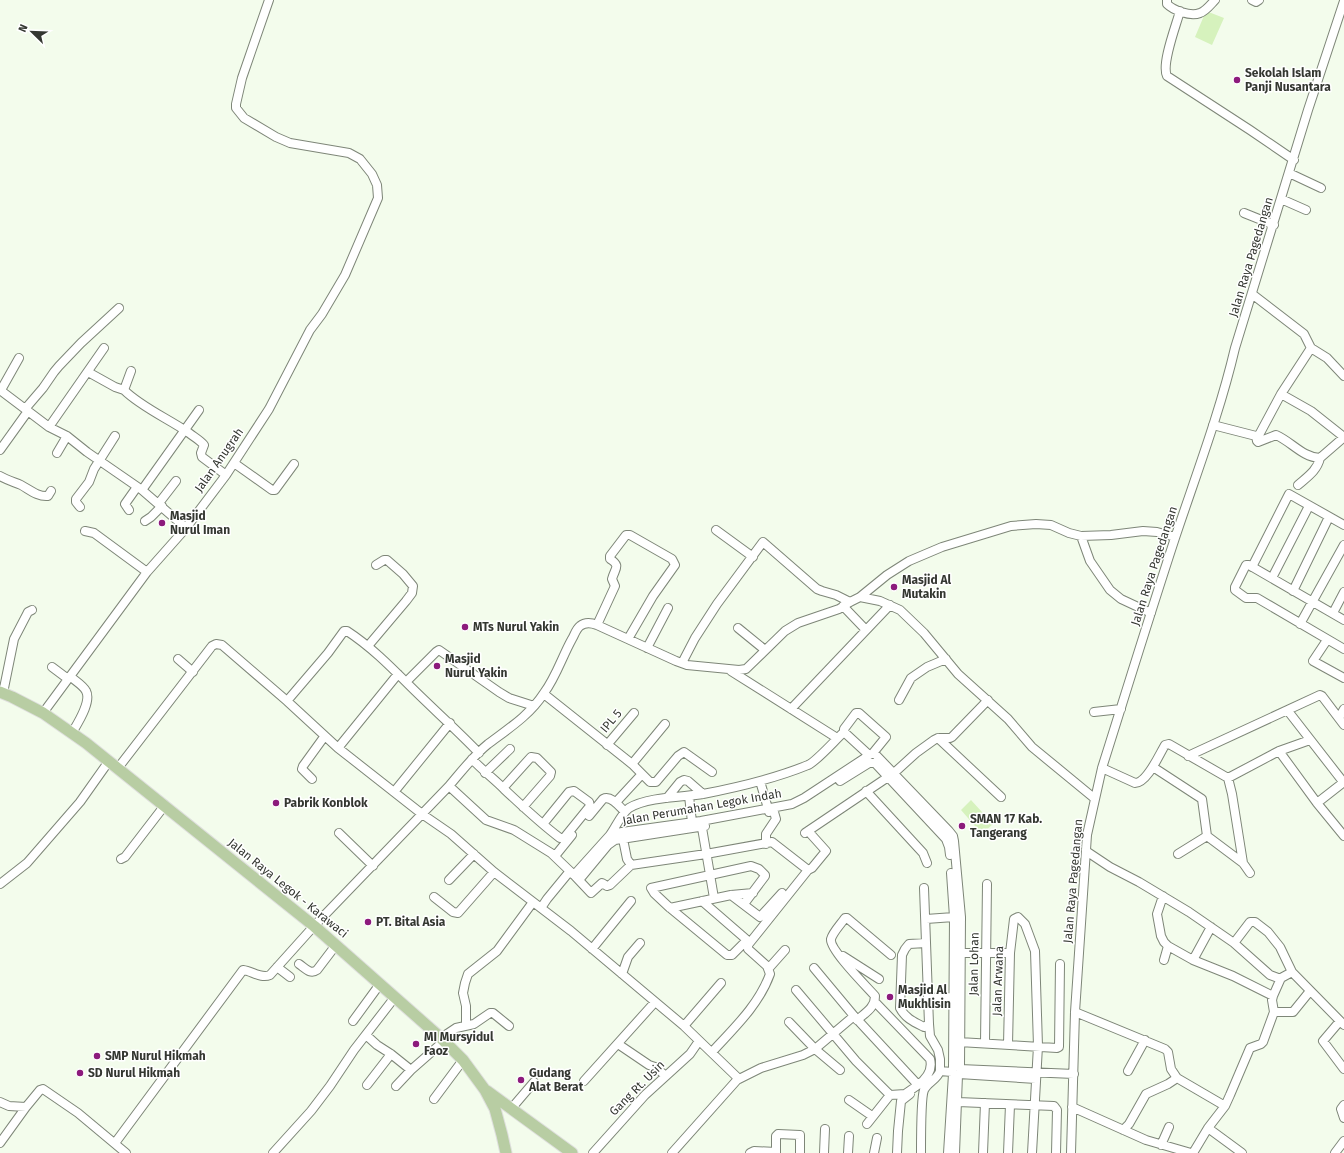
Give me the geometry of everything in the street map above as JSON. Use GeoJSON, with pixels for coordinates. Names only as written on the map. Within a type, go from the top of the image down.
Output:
{"type":"FeatureCollection","features":[{"type":"Feature","properties":{"kind":"main road","name":"Jalan Raya Legok - Karawaci"},"geometry":{"type":"LineString","coordinates":[[1,693],[43,713],[72,733],[165,805],[314,926],[443,1040],[463,1060],[485,1090],[495,1110],[506,1153]]}},
{"type":"Feature","properties":{"kind":"main road"},"geometry":{"type":"LineString","coordinates":[[485,1090],[569,1152]]}},
{"type":"Feature","properties":{"kind":"street","name":"Jalan Anugrah"},"geometry":{"type":"LineString","coordinates":[[43,713],[147,572],[186,528],[234,463],[269,409],[310,330],[322,314],[345,275],[378,198],[377,186],[372,174],[360,159],[349,153],[290,143],[276,137],[244,118],[236,108],[242,78],[269,0]]}},
{"type":"Feature","properties":{"kind":"street"},"geometry":{"type":"LineString","coordinates":[[1167,0],[1167,4],[1170,7],[1191,14],[1200,13],[1208,8],[1215,0]]}},
{"type":"Feature","properties":{"kind":"street"},"geometry":{"type":"LineString","coordinates":[[1252,0],[1256,2],[1259,0]]}},
{"type":"Feature","properties":{"kind":"street","name":"Jalan Raya Pagedangan"},"geometry":{"type":"LineString","coordinates":[[1071,1153],[1075,1012],[1087,835],[1094,798],[1102,768],[1175,537],[1213,425],[1289,173],[1344,1]]}},
{"type":"Feature","properties":{"kind":"street"},"geometry":{"type":"LineString","coordinates":[[1180,11],[1166,58],[1165,68],[1167,76],[1294,160]]}},
{"type":"Feature","properties":{"kind":"street"},"geometry":{"type":"LineString","coordinates":[[1289,173],[1321,188]]}},
{"type":"Feature","properties":{"kind":"street"},"geometry":{"type":"LineString","coordinates":[[1281,200],[1306,210]]}},
{"type":"Feature","properties":{"kind":"street"},"geometry":{"type":"LineString","coordinates":[[1244,213],[1274,225]]}},
{"type":"Feature","properties":{"kind":"street"},"geometry":{"type":"LineString","coordinates":[[1252,294],[1304,334],[1311,348],[1327,358],[1344,376]]}},
{"type":"Feature","properties":{"kind":"street"},"geometry":{"type":"LineString","coordinates":[[0,450],[26,410],[59,366],[81,343],[119,308]]}},
{"type":"Feature","properties":{"kind":"street"},"geometry":{"type":"LineString","coordinates":[[49,426],[104,348]]}},
{"type":"Feature","properties":{"kind":"street"},"geometry":{"type":"LineString","coordinates":[[1213,425],[1256,436],[1261,433],[1281,394],[1311,348]]}},
{"type":"Feature","properties":{"kind":"street"},"geometry":{"type":"LineString","coordinates":[[19,358],[0,390],[26,410],[67,436],[99,461],[139,488],[186,528]]}},
{"type":"Feature","properties":{"kind":"street"},"geometry":{"type":"LineString","coordinates":[[124,390],[131,371]]}},
{"type":"Feature","properties":{"kind":"street"},"geometry":{"type":"LineString","coordinates":[[88,372],[115,387],[124,390],[139,402],[185,430],[204,445],[201,453],[202,457],[226,475]]}},
{"type":"Feature","properties":{"kind":"street"},"geometry":{"type":"LineString","coordinates":[[1281,394],[1311,411],[1344,438],[1320,458],[1314,471],[1298,485]]}},
{"type":"Feature","properties":{"kind":"street"},"geometry":{"type":"LineString","coordinates":[[129,510],[125,504],[185,430],[199,410]]}},
{"type":"Feature","properties":{"kind":"street"},"geometry":{"type":"LineString","coordinates":[[1256,436],[1258,442],[1276,435],[1302,453],[1320,458]]}},
{"type":"Feature","properties":{"kind":"street"},"geometry":{"type":"LineString","coordinates":[[56,454],[67,436]]}},
{"type":"Feature","properties":{"kind":"street"},"geometry":{"type":"LineString","coordinates":[[80,507],[76,502],[76,499],[89,482],[99,461],[115,436]]}},
{"type":"Feature","properties":{"kind":"street"},"geometry":{"type":"LineString","coordinates":[[234,463],[272,490],[275,490],[294,464]]}},
{"type":"Feature","properties":{"kind":"street"},"geometry":{"type":"LineString","coordinates":[[0,476],[38,495],[48,496],[51,491]]}},
{"type":"Feature","properties":{"kind":"street"},"geometry":{"type":"LineString","coordinates":[[145,521],[151,517],[176,481]]}},
{"type":"Feature","properties":{"kind":"street"},"geometry":{"type":"LineString","coordinates":[[1252,567],[1289,494],[1344,525]]}},
{"type":"Feature","properties":{"kind":"street"},"geometry":{"type":"LineString","coordinates":[[1272,578],[1309,506]]}},
{"type":"Feature","properties":{"kind":"street"},"geometry":{"type":"LineString","coordinates":[[1293,591],[1329,517]]}},
{"type":"Feature","properties":{"kind":"street"},"geometry":{"type":"LineString","coordinates":[[113,1153],[116,1144],[243,970],[248,970],[262,976],[270,975],[314,926],[373,866],[472,759],[518,722],[534,706],[544,694],[580,626],[590,623],[597,625],[682,663],[730,670],[746,669],[785,631],[798,623],[839,609],[860,597],[887,574],[909,561],[942,547],[1011,526],[1036,524],[1051,526],[1081,536],[1111,535],[1143,531],[1156,532],[1175,537]]}},
{"type":"Feature","properties":{"kind":"street"},"geometry":{"type":"LineString","coordinates":[[716,530],[752,557]]}},
{"type":"Feature","properties":{"kind":"street"},"geometry":{"type":"LineString","coordinates":[[85,531],[94,533],[147,572]]}},
{"type":"Feature","properties":{"kind":"street"},"geometry":{"type":"LineString","coordinates":[[597,625],[615,586],[612,579],[616,564],[610,556],[623,538],[626,535],[630,535],[672,559],[675,564],[652,596],[628,639]]}},
{"type":"Feature","properties":{"kind":"street"},"geometry":{"type":"LineString","coordinates":[[1081,536],[1090,561],[1110,590],[1121,598],[1151,613]]}},
{"type":"Feature","properties":{"kind":"street"},"geometry":{"type":"LineString","coordinates":[[682,663],[695,638],[762,543],[765,543],[817,589],[822,592],[836,595],[847,604],[866,630]]}},
{"type":"Feature","properties":{"kind":"street"},"geometry":{"type":"LineString","coordinates":[[1300,624],[1344,545]]}},
{"type":"Feature","properties":{"kind":"street"},"geometry":{"type":"LineString","coordinates":[[368,646],[406,601],[412,593],[413,586],[403,574],[387,560],[384,560],[376,565]]}},
{"type":"Feature","properties":{"kind":"street"},"geometry":{"type":"LineString","coordinates":[[1344,620],[1249,565],[1246,565],[1236,583],[1235,590],[1246,598],[1257,598],[1326,640],[1344,649]]}},
{"type":"Feature","properties":{"kind":"street"},"geometry":{"type":"LineString","coordinates":[[1332,614],[1344,592]]}},
{"type":"Feature","properties":{"kind":"street"},"geometry":{"type":"LineString","coordinates":[[860,597],[880,600],[900,610],[924,633],[958,674],[1008,719],[1032,747],[1094,798]]}},
{"type":"Feature","properties":{"kind":"street"},"geometry":{"type":"LineString","coordinates":[[791,709],[890,605]]}},
{"type":"Feature","properties":{"kind":"street"},"geometry":{"type":"LineString","coordinates":[[646,648],[668,608]]}},
{"type":"Feature","properties":{"kind":"street"},"geometry":{"type":"LineString","coordinates":[[1,693],[14,639],[28,612],[32,610]]}},
{"type":"Feature","properties":{"kind":"street"},"geometry":{"type":"LineString","coordinates":[[738,628],[766,650]]}},
{"type":"Feature","properties":{"kind":"street"},"geometry":{"type":"LineString","coordinates":[[287,701],[328,654],[344,631],[347,631],[368,646],[450,723],[479,753]]}},
{"type":"Feature","properties":{"kind":"street"},"geometry":{"type":"LineString","coordinates":[[1326,640],[1313,661],[1344,678]]}},
{"type":"Feature","properties":{"kind":"street"},"geometry":{"type":"LineString","coordinates":[[0,884],[27,863],[114,765],[193,672],[212,646],[216,644],[222,645],[287,701],[324,737],[422,814],[451,834],[494,872],[542,908],[684,1026],[739,1079]]}},
{"type":"Feature","properties":{"kind":"street"},"geometry":{"type":"LineString","coordinates":[[406,682],[439,650],[509,698],[534,706]]}},
{"type":"Feature","properties":{"kind":"street"},"geometry":{"type":"LineString","coordinates":[[178,659],[193,672]]}},
{"type":"Feature","properties":{"kind":"street"},"geometry":{"type":"LineString","coordinates":[[899,700],[911,678],[927,667],[946,659]]}},
{"type":"Feature","properties":{"kind":"street"},"geometry":{"type":"LineString","coordinates":[[52,667],[86,690],[88,699],[72,733]]}},
{"type":"Feature","properties":{"kind":"street"},"geometry":{"type":"LineString","coordinates":[[730,670],[837,738]]}},
{"type":"Feature","properties":{"kind":"street"},"geometry":{"type":"LineString","coordinates":[[338,748],[398,674]]}},
{"type":"Feature","properties":{"kind":"street"},"geometry":{"type":"LineString","coordinates":[[544,694],[632,764],[650,782],[656,782],[678,756],[684,752],[712,772]]}},
{"type":"Feature","properties":{"kind":"street"},"geometry":{"type":"LineString","coordinates":[[1188,756],[1320,695],[1344,725]]}},
{"type":"Feature","properties":{"kind":"street"},"geometry":{"type":"LineString","coordinates":[[712,1052],[754,1004],[768,980],[770,974],[769,968],[748,949],[748,945],[808,870],[812,868],[826,851],[806,832],[891,775],[916,753],[934,740],[938,738],[952,737],[988,700]]}},
{"type":"Feature","properties":{"kind":"street"},"geometry":{"type":"LineString","coordinates":[[1094,712],[1121,709]]}},
{"type":"Feature","properties":{"kind":"street"},"geometry":{"type":"LineString","coordinates":[[1339,718],[1344,709]]}},
{"type":"Feature","properties":{"kind":"street"},"geometry":{"type":"LineString","coordinates":[[1288,711],[1344,782],[1317,803]]}},
{"type":"Feature","properties":{"kind":"street","name":"IPL 5"},"geometry":{"type":"LineString","coordinates":[[607,745],[634,713]]}},
{"type":"Feature","properties":{"kind":"street"},"geometry":{"type":"LineString","coordinates":[[611,838],[624,812],[636,804],[667,798],[703,794],[760,782],[810,764],[844,732],[844,729],[856,713],[859,713],[886,736],[871,754],[844,732]]}},
{"type":"Feature","properties":{"kind":"street"},"geometry":{"type":"LineString","coordinates":[[394,792],[450,723]]}},
{"type":"Feature","properties":{"kind":"street"},"geometry":{"type":"LineString","coordinates":[[632,764],[665,724]]}},
{"type":"Feature","properties":{"kind":"street"},"geometry":{"type":"LineString","coordinates":[[312,779],[305,774],[302,769],[324,737]]}},
{"type":"Feature","properties":{"kind":"street"},"geometry":{"type":"LineString","coordinates":[[938,738],[1001,797]]}},
{"type":"Feature","properties":{"kind":"street"},"geometry":{"type":"LineString","coordinates":[[1228,778],[1279,751],[1310,740]]}},
{"type":"Feature","properties":{"kind":"street"},"geometry":{"type":"LineString","coordinates":[[1102,768],[1135,783],[1139,783],[1143,781],[1166,744],[1169,744],[1228,778],[1243,863]]}},
{"type":"Feature","properties":{"kind":"street"},"geometry":{"type":"LineString","coordinates":[[485,773],[510,749]]}},
{"type":"Feature","properties":{"kind":"street"},"geometry":{"type":"LineString","coordinates":[[1279,751],[1317,803],[1344,836]]}},
{"type":"Feature","properties":{"kind":"street","name":"Jalan Perumahan Legok Indah"},"geometry":{"type":"LineString","coordinates":[[770,811],[792,804],[804,798],[871,754],[875,754],[946,839],[949,846],[957,953],[959,1042],[948,1153]]}},
{"type":"Feature","properties":{"kind":"street"},"geometry":{"type":"LineString","coordinates":[[503,788],[531,758],[537,758],[551,772],[550,776],[522,807]]}},
{"type":"Feature","properties":{"kind":"street"},"geometry":{"type":"LineString","coordinates":[[472,759],[522,807],[560,838],[564,838],[590,806],[589,802],[574,791],[571,791],[543,824]]}},
{"type":"Feature","properties":{"kind":"street","name":"Jalan Perumahan Legok Indah"},"geometry":{"type":"LineString","coordinates":[[622,835],[701,824],[770,811],[791,809],[804,803],[871,762],[875,763],[891,775],[953,836],[961,917],[954,997],[958,1102],[955,1153]]}},
{"type":"Feature","properties":{"kind":"street"},"geometry":{"type":"LineString","coordinates":[[1152,767],[1202,799],[1207,836],[1243,863],[1250,874]]}},
{"type":"Feature","properties":{"kind":"street"},"geometry":{"type":"LineString","coordinates":[[618,800],[642,774]]}},
{"type":"Feature","properties":{"kind":"street"},"geometry":{"type":"LineString","coordinates":[[667,798],[680,782],[684,780],[688,781],[703,794]]}},
{"type":"Feature","properties":{"kind":"street"},"geometry":{"type":"LineString","coordinates":[[760,782],[770,811],[776,819],[766,834],[766,844]]}},
{"type":"Feature","properties":{"kind":"street"},"geometry":{"type":"LineString","coordinates":[[448,786],[475,812],[486,820],[514,830],[555,856],[592,893],[602,883],[607,886],[610,885],[631,865],[706,854],[772,842],[808,870]]}},
{"type":"Feature","properties":{"kind":"street"},"geometry":{"type":"LineString","coordinates":[[866,791],[923,853],[927,863]]}},
{"type":"Feature","properties":{"kind":"street"},"geometry":{"type":"LineString","coordinates":[[689,796],[692,822]]}},
{"type":"Feature","properties":{"kind":"street"},"geometry":{"type":"LineString","coordinates":[[555,856],[603,798],[609,798],[624,812]]}},
{"type":"Feature","properties":{"kind":"street"},"geometry":{"type":"LineString","coordinates":[[120,859],[125,857],[165,805]]}},
{"type":"Feature","properties":{"kind":"street","name":"Jalan Perumahan Legok Indah"},"geometry":{"type":"LineString","coordinates":[[542,908],[547,899],[596,855],[611,838],[692,822],[701,824]]}},
{"type":"Feature","properties":{"kind":"street"},"geometry":{"type":"LineString","coordinates":[[701,824],[714,898]]}},
{"type":"Feature","properties":{"kind":"street"},"geometry":{"type":"LineString","coordinates":[[339,833],[373,866]]}},
{"type":"Feature","properties":{"kind":"street"},"geometry":{"type":"LineString","coordinates":[[622,835],[627,859],[631,865]]}},
{"type":"Feature","properties":{"kind":"street"},"geometry":{"type":"LineString","coordinates":[[1178,854],[1207,836]]}},
{"type":"Feature","properties":{"kind":"street"},"geometry":{"type":"LineString","coordinates":[[1086,851],[1110,867],[1139,882],[1211,927],[1234,943],[1270,975],[1281,978]]}},
{"type":"Feature","properties":{"kind":"street"},"geometry":{"type":"LineString","coordinates":[[449,880],[474,854]]}},
{"type":"Feature","properties":{"kind":"street"},"geometry":{"type":"LineString","coordinates":[[702,901],[747,940],[732,955],[727,955],[670,908],[654,893],[651,888],[751,866],[757,868],[765,876],[744,904]]}},
{"type":"Feature","properties":{"kind":"street"},"geometry":{"type":"LineString","coordinates":[[434,896],[453,912],[458,913],[494,872]]}},
{"type":"Feature","properties":{"kind":"street","name":"Jalan Lohan"},"geometry":{"type":"LineString","coordinates":[[984,1043],[987,884]]}},
{"type":"Feature","properties":{"kind":"street"},"geometry":{"type":"LineString","coordinates":[[920,1153],[924,1092],[930,1083],[938,1077],[940,1071],[938,1050],[930,1036],[924,888]]}},
{"type":"Feature","properties":{"kind":"street"},"geometry":{"type":"LineString","coordinates":[[670,908],[731,894],[753,893]]}},
{"type":"Feature","properties":{"kind":"street"},"geometry":{"type":"LineString","coordinates":[[731,894],[760,917],[782,893]]}},
{"type":"Feature","properties":{"kind":"street"},"geometry":{"type":"LineString","coordinates":[[1162,896],[1157,914],[1161,936],[1168,946],[1193,960],[1233,976],[1273,996]]}},
{"type":"Feature","properties":{"kind":"street"},"geometry":{"type":"LineString","coordinates":[[592,949],[631,901]]}},
{"type":"Feature","properties":{"kind":"street"},"geometry":{"type":"LineString","coordinates":[[466,1025],[464,983],[468,974],[497,951],[533,902]]}},
{"type":"Feature","properties":{"kind":"street"},"geometry":{"type":"LineString","coordinates":[[926,919],[954,917]]}},
{"type":"Feature","properties":{"kind":"street","name":"Jalan Arwana"},"geometry":{"type":"LineString","coordinates":[[1008,1045],[1010,953],[1014,919],[1018,917],[1022,921],[1035,951],[1038,1046]]}},
{"type":"Feature","properties":{"kind":"street"},"geometry":{"type":"LineString","coordinates":[[672,1153],[739,1079],[761,1068],[803,1055],[815,1049],[855,1018],[872,1007],[875,1002],[875,996],[837,954],[831,945],[832,937],[845,918],[847,918],[891,955]]}},
{"type":"Feature","properties":{"kind":"street"},"geometry":{"type":"LineString","coordinates":[[1234,943],[1250,922],[1255,922],[1268,932],[1280,947],[1292,972],[1342,1023],[1323,1041],[1344,1069]]}},
{"type":"Feature","properties":{"kind":"street"},"geometry":{"type":"LineString","coordinates":[[1193,960],[1211,927]]}},
{"type":"Feature","properties":{"kind":"street"},"geometry":{"type":"LineString","coordinates":[[622,974],[628,957],[640,943]]}},
{"type":"Feature","properties":{"kind":"street"},"geometry":{"type":"LineString","coordinates":[[926,944],[909,944],[902,955],[900,1008],[908,1019],[924,1027],[929,1024]]}},
{"type":"Feature","properties":{"kind":"street"},"geometry":{"type":"LineString","coordinates":[[299,964],[313,973],[336,945]]}},
{"type":"Feature","properties":{"kind":"street"},"geometry":{"type":"LineString","coordinates":[[1164,960],[1168,946]]}},
{"type":"Feature","properties":{"kind":"street"},"geometry":{"type":"LineString","coordinates":[[769,968],[785,950]]}},
{"type":"Feature","properties":{"kind":"street"},"geometry":{"type":"LineString","coordinates":[[957,953],[1010,953]]}},
{"type":"Feature","properties":{"kind":"street"},"geometry":{"type":"LineString","coordinates":[[837,954],[843,956],[879,979]]}},
{"type":"Feature","properties":{"kind":"street"},"geometry":{"type":"LineString","coordinates":[[959,1042],[1059,1047],[1060,964]]}},
{"type":"Feature","properties":{"kind":"street"},"geometry":{"type":"LineString","coordinates":[[277,967],[290,977]]}},
{"type":"Feature","properties":{"kind":"street"},"geometry":{"type":"LineString","coordinates":[[814,968],[855,1018],[918,1085]]}},
{"type":"Feature","properties":{"kind":"street"},"geometry":{"type":"LineString","coordinates":[[1072,1107],[1161,1145],[1192,1153],[1208,1128],[1225,1106],[1250,1048],[1263,1042],[1274,1012],[1272,1000],[1273,996],[1281,978],[1292,972]]}},
{"type":"Feature","properties":{"kind":"street"},"geometry":{"type":"LineString","coordinates":[[684,1026],[722,983]]}},
{"type":"Feature","properties":{"kind":"street"},"geometry":{"type":"LineString","coordinates":[[353,1021],[380,984]]}},
{"type":"Feature","properties":{"kind":"street"},"geometry":{"type":"LineString","coordinates":[[796,990],[832,1035],[890,1095]]}},
{"type":"Feature","properties":{"kind":"street"},"geometry":{"type":"LineString","coordinates":[[1274,1012],[1293,1012],[1310,991]]}},
{"type":"Feature","properties":{"kind":"street"},"geometry":{"type":"LineString","coordinates":[[273,1153],[311,1111],[354,1050],[395,997]]}},
{"type":"Feature","properties":{"kind":"street"},"geometry":{"type":"LineString","coordinates":[[928,998],[954,997]]}},
{"type":"Feature","properties":{"kind":"street"},"geometry":{"type":"LineString","coordinates":[[584,1081],[655,1002]]}},
{"type":"Feature","properties":{"kind":"street"},"geometry":{"type":"LineString","coordinates":[[867,1124],[890,1095],[905,1094],[918,1085],[928,1074],[931,1062],[930,1059],[875,1002]]}},
{"type":"Feature","properties":{"kind":"street"},"geometry":{"type":"LineString","coordinates":[[1075,1012],[1158,1045],[1168,1052],[1171,1069],[1177,1078],[1225,1106]]}},
{"type":"Feature","properties":{"kind":"street"},"geometry":{"type":"LineString","coordinates":[[396,1086],[456,1028],[474,1024],[493,1013],[509,1026]]}},
{"type":"Feature","properties":{"kind":"street"},"geometry":{"type":"LineString","coordinates":[[789,1022],[815,1049],[840,1070]]}},
{"type":"Feature","properties":{"kind":"street"},"geometry":{"type":"LineString","coordinates":[[366,1035],[411,1070]]}},
{"type":"Feature","properties":{"kind":"street"},"geometry":{"type":"LineString","coordinates":[[1128,1071],[1145,1040]]}},
{"type":"Feature","properties":{"kind":"street","name":"Gang Rt. Usin"},"geometry":{"type":"LineString","coordinates":[[593,1153],[645,1095],[690,1054],[699,1041]]}},
{"type":"Feature","properties":{"kind":"street"},"geometry":{"type":"LineString","coordinates":[[618,1044],[649,1065],[655,1067],[666,1076]]}},
{"type":"Feature","properties":{"kind":"street"},"geometry":{"type":"LineString","coordinates":[[1032,1153],[1038,1046]]}},
{"type":"Feature","properties":{"kind":"street"},"geometry":{"type":"LineString","coordinates":[[368,1085],[391,1054]]}},
{"type":"Feature","properties":{"kind":"street"},"geometry":{"type":"LineString","coordinates":[[434,1099],[463,1060]]}},
{"type":"Feature","properties":{"kind":"street"},"geometry":{"type":"LineString","coordinates":[[940,1071],[1036,1076],[1074,1074]]}},
{"type":"Feature","properties":{"kind":"street"},"geometry":{"type":"LineString","coordinates":[[1123,1130],[1129,1124],[1146,1094],[1168,1084],[1177,1078]]}},
{"type":"Feature","properties":{"kind":"street"},"geometry":{"type":"LineString","coordinates":[[511,1109],[534,1082]]}},
{"type":"Feature","properties":{"kind":"street"},"geometry":{"type":"LineString","coordinates":[[0,1143],[26,1107],[40,1090],[43,1089],[78,1113],[126,1153]]}},
{"type":"Feature","properties":{"kind":"street"},"geometry":{"type":"LineString","coordinates":[[897,1153],[902,1101],[910,1094],[924,1092]]}},
{"type":"Feature","properties":{"kind":"street"},"geometry":{"type":"LineString","coordinates":[[850,1100],[872,1116]]}},
{"type":"Feature","properties":{"kind":"street"},"geometry":{"type":"LineString","coordinates":[[0,1102],[9,1106],[26,1107]]}},
{"type":"Feature","properties":{"kind":"street"},"geometry":{"type":"LineString","coordinates":[[958,1102],[1057,1107],[1056,1153]]}},
{"type":"Feature","properties":{"kind":"street"},"geometry":{"type":"LineString","coordinates":[[982,1153],[986,1104]]}},
{"type":"Feature","properties":{"kind":"street"},"geometry":{"type":"LineString","coordinates":[[1008,1153],[1010,1105]]}},
{"type":"Feature","properties":{"kind":"street"},"geometry":{"type":"LineString","coordinates":[[1344,1105],[1342,1109],[1344,1118]]}},
{"type":"Feature","properties":{"kind":"street"},"geometry":{"type":"LineString","coordinates":[[1161,1145],[1169,1127]]}},
{"type":"Feature","properties":{"kind":"street"},"geometry":{"type":"LineString","coordinates":[[1208,1128],[1242,1153]]}},
{"type":"Feature","properties":{"kind":"street"},"geometry":{"type":"LineString","coordinates":[[824,1153],[825,1129]]}},
{"type":"Feature","properties":{"kind":"street"},"geometry":{"type":"LineString","coordinates":[[750,1153],[754,1151],[776,1153],[776,1136],[778,1134],[800,1135],[800,1153]]}},
{"type":"Feature","properties":{"kind":"street"},"geometry":{"type":"LineString","coordinates":[[848,1153],[849,1136]]}},
{"type":"Feature","properties":{"kind":"street"},"geometry":{"type":"LineString","coordinates":[[874,1153],[876,1138]]}},
{"type":"Feature","properties":{"kind":"street"},"geometry":{"type":"LineString","coordinates":[[1335,1153],[1344,1141]]}},
{"type":"Feature","properties":{"kind":"green space"},"geometry":{"type":"Polygon","coordinates":[[[1206,11],[1224,18],[1212,45],[1195,37],[1206,11]]]}},
{"type":"Feature","properties":{"kind":"green space"},"geometry":{"type":"Polygon","coordinates":[[[971,800],[993,824],[982,834],[961,810],[971,800]]]}},
{"type":"Feature","properties":{"kind":"place","name":"Sekolah Islam Panji Nusantara"},"geometry":{"type":"Point","coordinates":[1237,80]}},
{"type":"Feature","properties":{"kind":"place","name":"Masjid Nurul Iman"},"geometry":{"type":"Point","coordinates":[162,523]}},
{"type":"Feature","properties":{"kind":"place","name":"Masjid Al Mutakin"},"geometry":{"type":"Point","coordinates":[894,587]}},
{"type":"Feature","properties":{"kind":"place","name":"MTs Nurul Yakin"},"geometry":{"type":"Point","coordinates":[465,627]}},
{"type":"Feature","properties":{"kind":"place","name":"Masjid Nurul Yakin"},"geometry":{"type":"Point","coordinates":[437,666]}},
{"type":"Feature","properties":{"kind":"place","name":"Pabrik Konblok"},"geometry":{"type":"Point","coordinates":[276,803]}},
{"type":"Feature","properties":{"kind":"place","name":"SMAN 17 Kab. Tangerang"},"geometry":{"type":"Point","coordinates":[962,826]}},
{"type":"Feature","properties":{"kind":"place","name":"PT. Bital Asia"},"geometry":{"type":"Point","coordinates":[368,922]}},
{"type":"Feature","properties":{"kind":"place","name":"Masjid Al Mukhlisin"},"geometry":{"type":"Point","coordinates":[890,997]}},
{"type":"Feature","properties":{"kind":"place","name":"MI Mursyidul Faoz"},"geometry":{"type":"Point","coordinates":[416,1044]}},
{"type":"Feature","properties":{"kind":"place","name":"SMP Nurul Hikmah"},"geometry":{"type":"Point","coordinates":[97,1056]}},
{"type":"Feature","properties":{"kind":"place","name":"SD Nurul Hikmah"},"geometry":{"type":"Point","coordinates":[80,1073]}},
{"type":"Feature","properties":{"kind":"place","name":"Gudang Alat Berat"},"geometry":{"type":"Point","coordinates":[521,1080]}}]}
